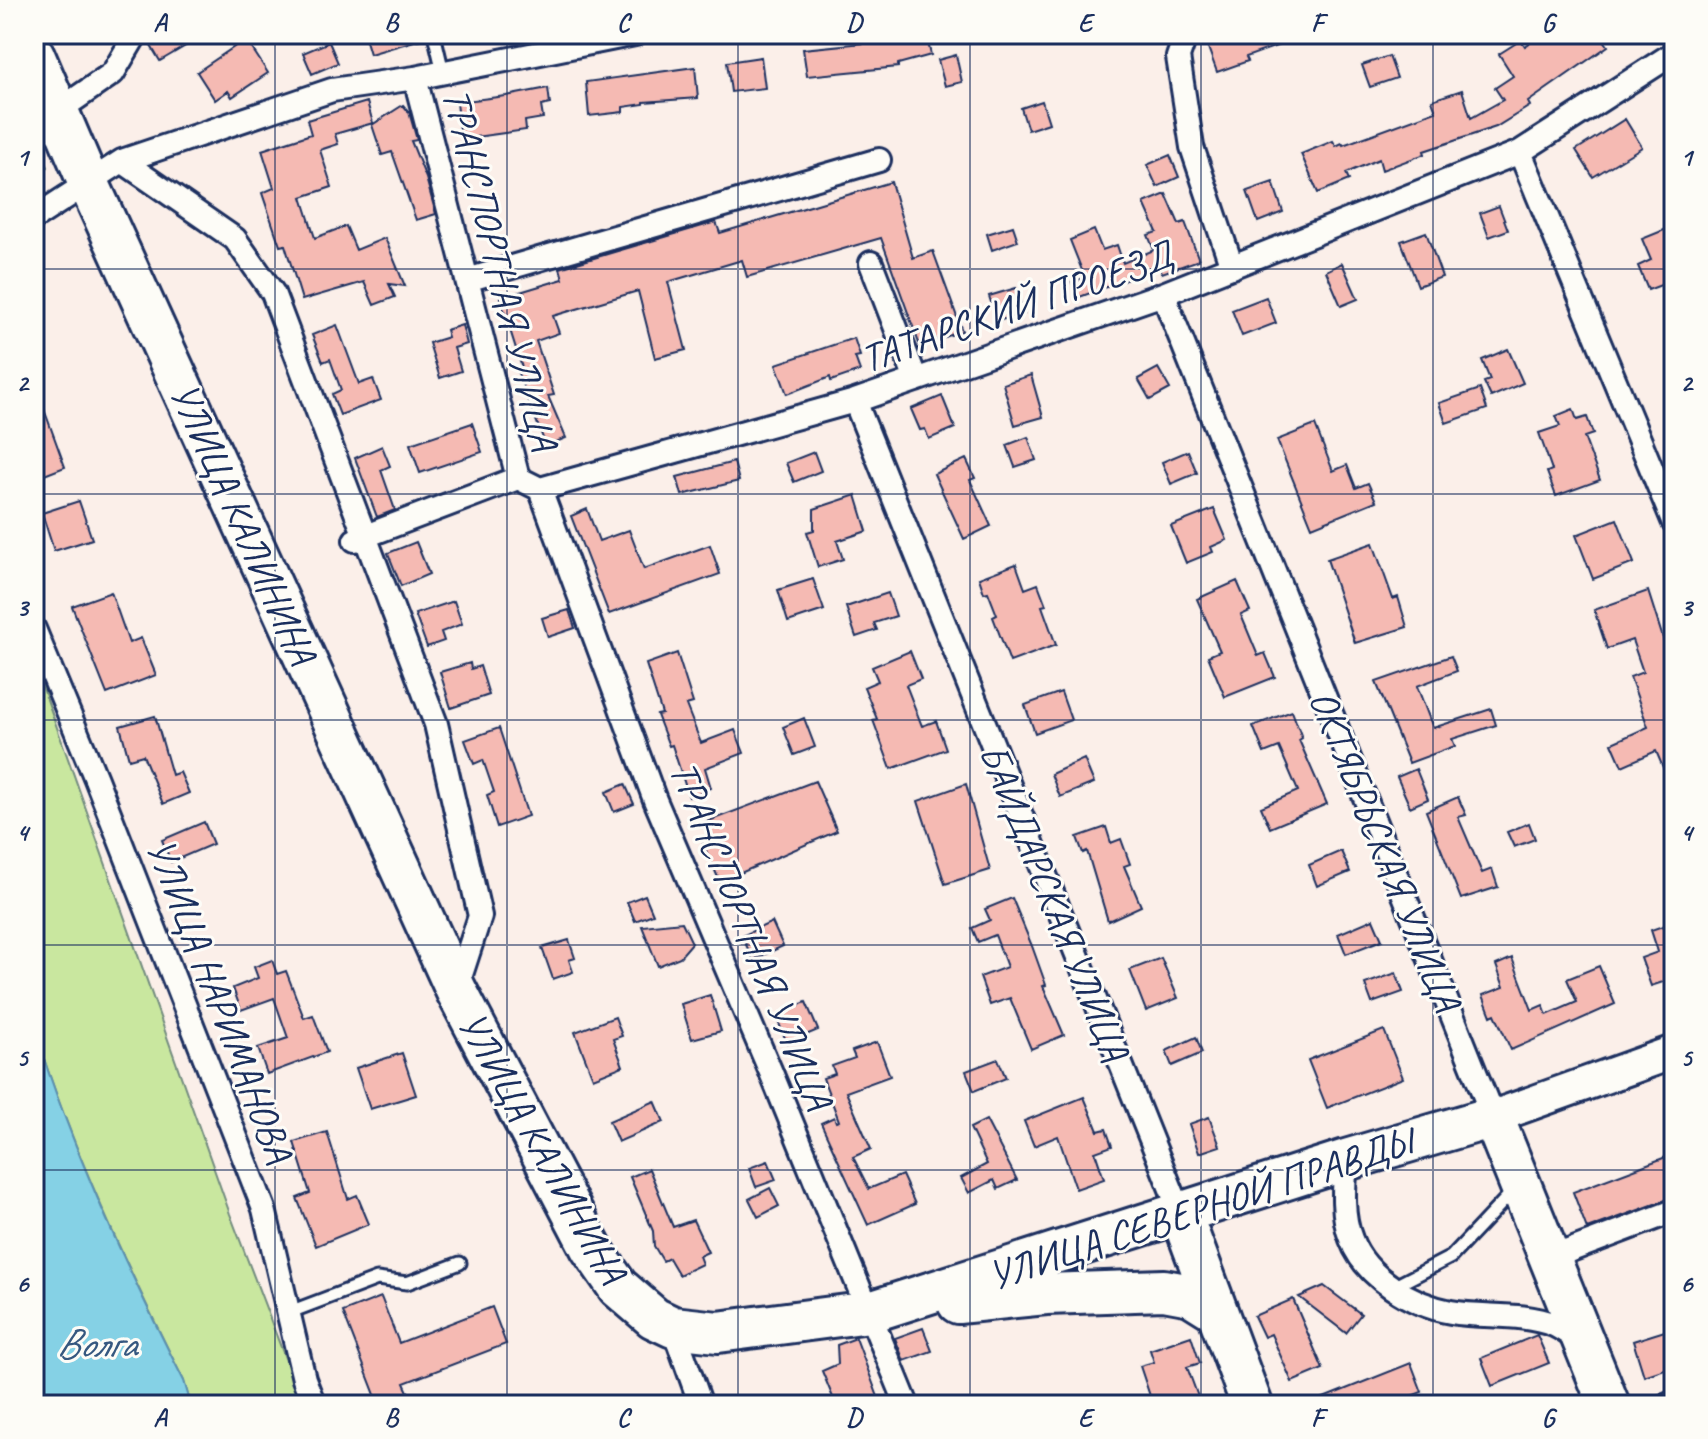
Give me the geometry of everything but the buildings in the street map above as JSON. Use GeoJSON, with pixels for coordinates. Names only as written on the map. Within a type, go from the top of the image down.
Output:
{"type":"FeatureCollection","features":[{"type":"Feature","properties":{"kind":"highway","name":"УЛИЦА КАЛИНИНА"},"geometry":{"type":"LineString","coordinates":[[34,55],[89,184],[456,990],[591,1248],[618,1287],[654,1318],[673,1327],[718,1332]]}},
{"type":"Feature","properties":{"kind":"highway","name":"УЛИЦА СЕВЕРНОЙ ПРАВДЫ"},"geometry":{"type":"LineString","coordinates":[[718,1332],[870,1312],[1346,1160],[1493,1117]]}},
{"type":"Feature","properties":{"kind":"highway","name":"ОКТЯБРЬСКАЯ УЛИЦА"},"geometry":{"type":"LineString","coordinates":[[1493,1117],[1609,1405]]}},
{"type":"Feature","properties":{"kind":"highway","name":"БАЙДАРСКАЯ УЛИЦА"},"geometry":{"type":"LineString","coordinates":[[1181,1214],[1252,1405]]}},
{"type":"Feature","properties":{"kind":"highway"},"geometry":{"type":"LineString","coordinates":[[870,1312],[1046,1294],[1164,1290],[1191,1295],[1215,1310]]}},
{"type":"Feature","properties":{"kind":"main road","name":"УЛИЦА СЕВЕРНОЙ ПРАВДЫ"},"geometry":{"type":"LineString","coordinates":[[1493,1117],[1674,1052]]}},
{"type":"Feature","properties":{"kind":"street"},"geometry":{"type":"LineString","coordinates":[[58,111],[113,73],[136,34]]}},
{"type":"Feature","properties":{"kind":"street"},"geometry":{"type":"LineString","coordinates":[[34,218],[122,161],[332,90],[415,78],[635,34]]}},
{"type":"Feature","properties":{"kind":"street"},"geometry":{"type":"LineString","coordinates":[[1186,34],[1178,57],[1192,147],[1232,267]]}},
{"type":"Feature","properties":{"kind":"street","name":"ТАТАРСКИЙ ПРОЕЗД"},"geometry":{"type":"LineString","coordinates":[[540,489],[855,401],[1163,294],[1520,152],[1674,53]]}},
{"type":"Feature","properties":{"kind":"street","name":"ТРАНСПОРТНАЯ УЛИЦА"},"geometry":{"type":"LineString","coordinates":[[415,78],[518,478]]}},
{"type":"Feature","properties":{"kind":"street"},"geometry":{"type":"LineString","coordinates":[[1520,152],[1674,523]]}},
{"type":"Feature","properties":{"kind":"street"},"geometry":{"type":"LineString","coordinates":[[467,280],[879,160]]}},
{"type":"Feature","properties":{"kind":"street","name":"УЛИЦА КАЛИНИНА"},"geometry":{"type":"LineString","coordinates":[[122,161],[235,239],[273,293],[361,538],[436,724],[480,916],[456,990]]}},
{"type":"Feature","properties":{"kind":"street"},"geometry":{"type":"LineString","coordinates":[[871,263],[916,380]]}},
{"type":"Feature","properties":{"kind":"street","name":"ОКТЯБРЬСКАЯ УЛИЦА"},"geometry":{"type":"LineString","coordinates":[[1163,294],[1493,1117]]}},
{"type":"Feature","properties":{"kind":"street","name":"БАЙДАРСКАЯ УЛИЦА"},"geometry":{"type":"LineString","coordinates":[[855,401],[1181,1214]]}},
{"type":"Feature","properties":{"kind":"street"},"geometry":{"type":"LineString","coordinates":[[361,538],[518,478],[540,489]]}},
{"type":"Feature","properties":{"kind":"street","name":"ТРАНСПОРТНАЯ УЛИЦА"},"geometry":{"type":"LineString","coordinates":[[540,489],[655,800],[907,1405]]}},
{"type":"Feature","properties":{"kind":"street","name":"УЛИЦА НАРИМАНОВА"},"geometry":{"type":"LineString","coordinates":[[34,629],[264,1209],[304,1379],[314,1405]]}},
{"type":"Feature","properties":{"kind":"street"},"geometry":{"type":"LineString","coordinates":[[1346,1160],[1344,1203],[1351,1239],[1367,1265],[1393,1288],[1422,1304],[1451,1312],[1530,1318],[1555,1326],[1584,1344]]}},
{"type":"Feature","properties":{"kind":"street"},"geometry":{"type":"LineString","coordinates":[[1550,1258],[1674,1211]]}},
{"type":"Feature","properties":{"kind":"street"},"geometry":{"type":"LineString","coordinates":[[673,1327],[701,1405]]}},
{"type":"Feature","properties":{"kind":"lane"},"geometry":{"type":"LineString","coordinates":[[434,34],[443,72]]}},
{"type":"Feature","properties":{"kind":"lane"},"geometry":{"type":"LineString","coordinates":[[1393,1288],[1451,1257],[1519,1185]]}},
{"type":"Feature","properties":{"kind":"lane"},"geometry":{"type":"LineString","coordinates":[[290,1312],[377,1279],[407,1283],[460,1263]]}},
{"type":"Feature","properties":{"kind":"lane"},"geometry":{"type":"LineString","coordinates":[[1653,1405],[1668,1399]]}},
{"type":"Feature","properties":{"kind":"green space"},"geometry":{"type":"Polygon","coordinates":[[[34,136],[48,167],[34,179],[34,136]]]}},
{"type":"Feature","properties":{"kind":"green space"},"geometry":{"type":"Polygon","coordinates":[[[34,663],[230,1214],[303,1405],[191,1405],[184,1381],[102,1208],[65,1119],[34,1028],[34,663]]]}},
{"type":"Feature","properties":{"kind":"water","name":"Волга"},"geometry":{"type":"Polygon","coordinates":[[[34,1028],[83,1163],[141,1295],[184,1381],[191,1405],[34,1405],[34,1028]]]}}]}
